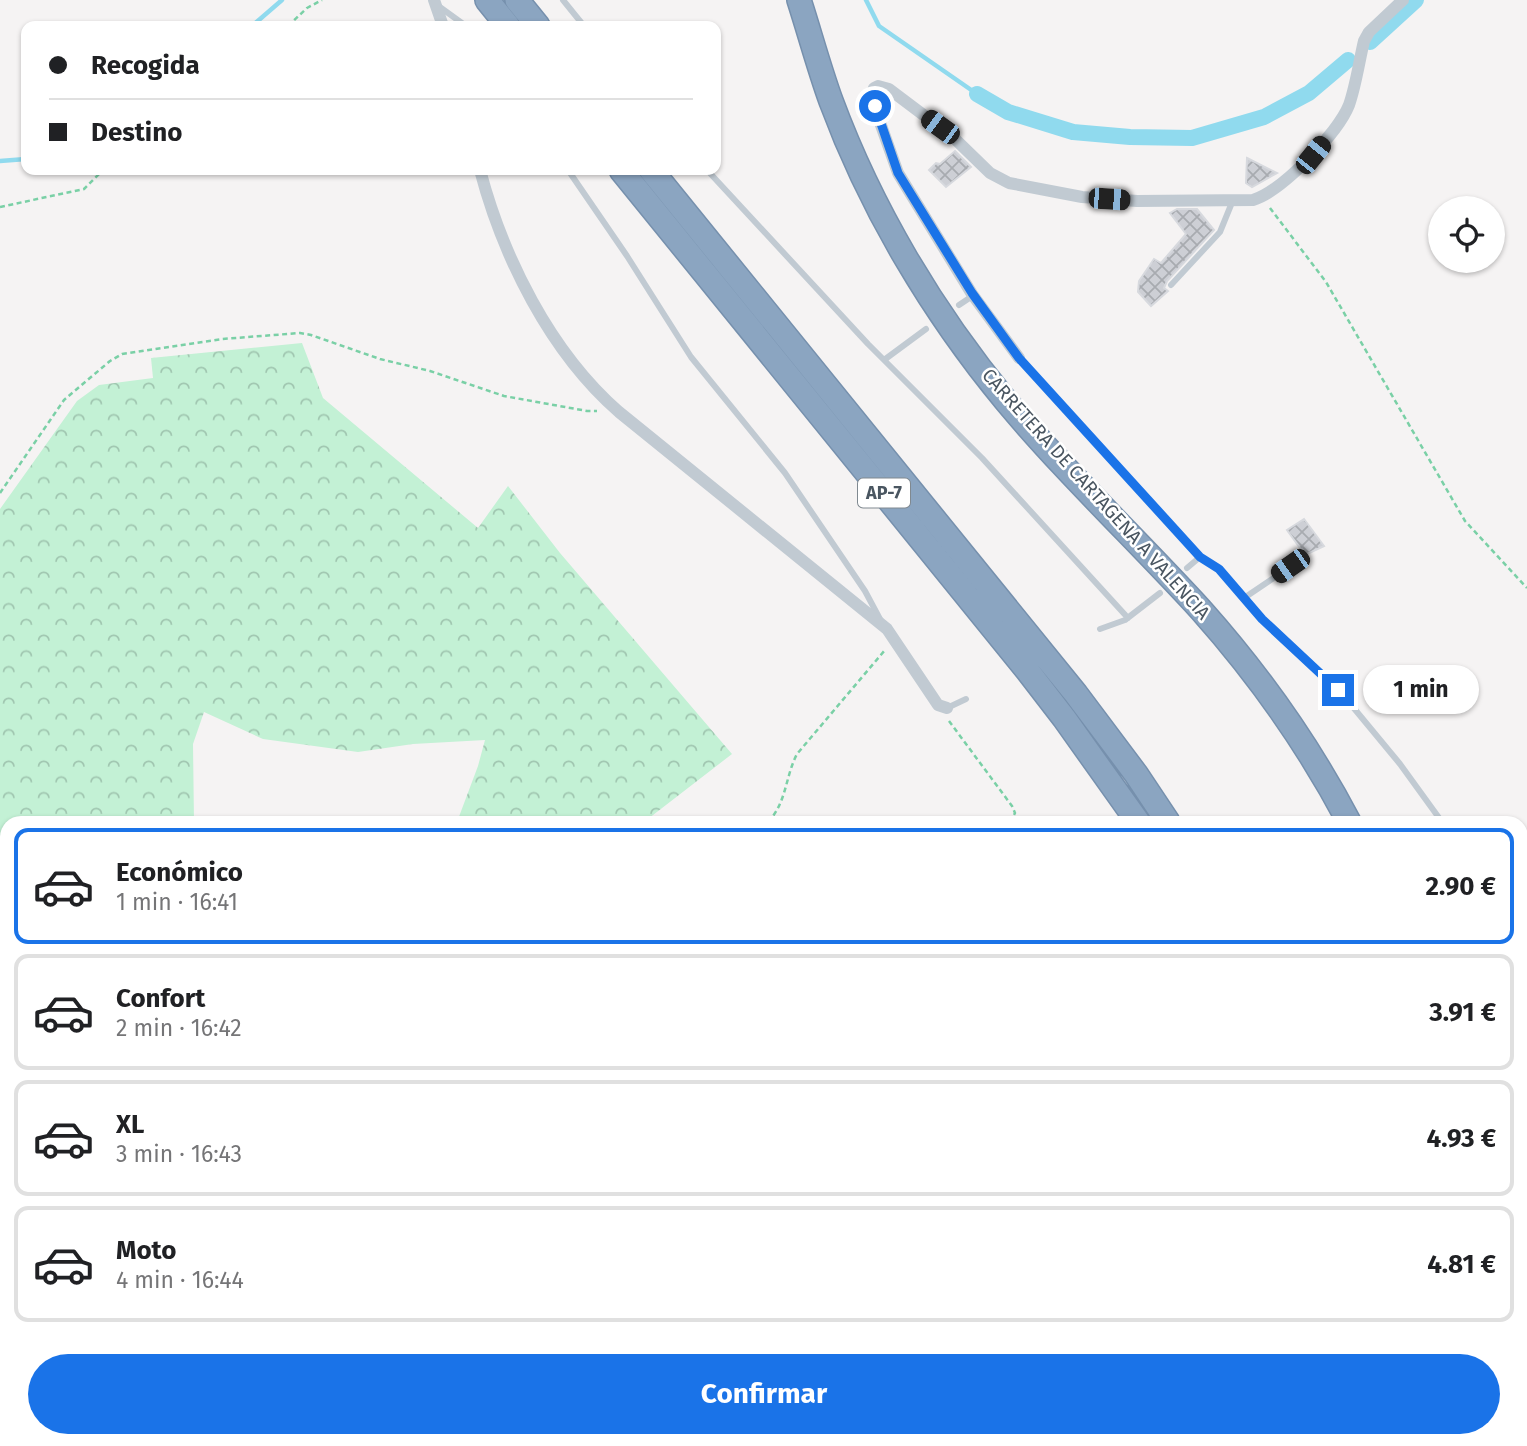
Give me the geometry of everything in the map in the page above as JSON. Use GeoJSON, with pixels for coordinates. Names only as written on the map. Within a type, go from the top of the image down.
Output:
{"type":"FeatureCollection","features":[{"type":"Feature","properties":{"kind":"highway"},"geometry":{"type":"LineString","coordinates":[[487,0],[504,21]]}},
{"type":"Feature","properties":{"kind":"highway"},"geometry":{"type":"LineString","coordinates":[[517,0],[534,21]]}},
{"type":"Feature","properties":{"kind":"highway"},"geometry":{"type":"LineString","coordinates":[[788,0],[805,60],[841,152],[889,248],[970,370],[1046,462],[1088,490]]}},
{"type":"Feature","properties":{"kind":"highway","name":"CARRETERA DE CARTAGENA A VALENCIA"},"geometry":{"type":"LineString","coordinates":[[799,0],[831,101],[878,206],[909,262],[961,342],[1006,401],[1227,641],[1310,755],[1346,816]]}},
{"type":"Feature","properties":{"kind":"highway","name":"AP-7"},"geometry":{"type":"LineString","coordinates":[[625,175],[1027,670],[1134,816]]}},
{"type":"Feature","properties":{"kind":"highway","name":"AP-7"},"geometry":{"type":"LineString","coordinates":[[655,175],[1076,694],[1164,816]]}},
{"type":"Feature","properties":{"kind":"street"},"geometry":{"type":"LineString","coordinates":[[1019,358],[974,295],[898,173],[871,92],[878,86],[888,89],[940,127],[990,173],[1009,183],[1082,197],[1137,201],[1254,200],[1264,196],[1313,155],[1338,123],[1350,102],[1364,41],[1369,32],[1403,0]]}},
{"type":"Feature","properties":{"kind":"street"},"geometry":{"type":"LineString","coordinates":[[435,2],[441,21]]}},
{"type":"Feature","properties":{"kind":"street"},"geometry":{"type":"LineString","coordinates":[[481,175],[501,237],[535,306],[560,344],[609,404],[883,626],[938,705],[947,708]]}},
{"type":"Feature","properties":{"kind":"lane"},"geometry":{"type":"LineString","coordinates":[[563,0],[580,21]]}},
{"type":"Feature","properties":{"kind":"lane"},"geometry":{"type":"LineString","coordinates":[[435,2],[460,21]]}},
{"type":"Feature","properties":{"kind":"lane"},"geometry":{"type":"LineString","coordinates":[[571,175],[691,357],[785,473],[877,610],[883,626]]}},
{"type":"Feature","properties":{"kind":"lane"},"geometry":{"type":"LineString","coordinates":[[712,175],[884,360],[991,467],[1128,618]]}},
{"type":"Feature","properties":{"kind":"lane"},"geometry":{"type":"LineString","coordinates":[[1171,285],[1220,232],[1233,200]]}},
{"type":"Feature","properties":{"kind":"lane"},"geometry":{"type":"LineString","coordinates":[[959,305],[974,295]]}},
{"type":"Feature","properties":{"kind":"lane"},"geometry":{"type":"LineString","coordinates":[[884,360],[926,329]]}},
{"type":"Feature","properties":{"kind":"lane"},"geometry":{"type":"LineString","coordinates":[[1019,358],[1200,557],[1219,569],[1262,619],[1338,690],[1400,764],[1438,816]]}},
{"type":"Feature","properties":{"kind":"lane"},"geometry":{"type":"LineString","coordinates":[[1187,568],[1200,557]]}},
{"type":"Feature","properties":{"kind":"lane"},"geometry":{"type":"LineString","coordinates":[[1244,598],[1290,566]]}},
{"type":"Feature","properties":{"kind":"lane"},"geometry":{"type":"LineString","coordinates":[[1100,629],[1128,618],[1160,593]]}},
{"type":"Feature","properties":{"kind":"lane"},"geometry":{"type":"LineString","coordinates":[[947,708],[966,699]]}},
{"type":"Feature","properties":{"kind":"path"},"geometry":{"type":"LineString","coordinates":[[293,21],[307,8],[322,0]]}},
{"type":"Feature","properties":{"kind":"path"},"geometry":{"type":"LineString","coordinates":[[0,207],[84,189],[98,175]]}},
{"type":"Feature","properties":{"kind":"path"},"geometry":{"type":"LineString","coordinates":[[1264,196],[1326,282],[1465,521],[1527,588]]}},
{"type":"Feature","properties":{"kind":"path"},"geometry":{"type":"LineString","coordinates":[[0,494],[64,400],[110,361],[122,354],[194,342],[300,333],[327,339],[380,359],[430,371],[504,396],[587,411],[599,411],[609,404]]}},
{"type":"Feature","properties":{"kind":"path"},"geometry":{"type":"LineString","coordinates":[[772,816],[783,800],[797,754],[894,640]]}},
{"type":"Feature","properties":{"kind":"path"},"geometry":{"type":"LineString","coordinates":[[947,708],[946,718],[1012,806],[1013,816]]}},
{"type":"Feature","properties":{"kind":"green space"},"geometry":{"type":"Polygon","coordinates":[[[302,343],[323,398],[478,528],[508,486],[560,553],[732,754],[652,816],[459,816],[485,740],[413,744],[358,752],[263,739],[204,712],[193,744],[194,816],[0,816],[0,509],[77,401],[99,385],[153,378],[151,358],[302,343]]]}},
{"type":"Feature","properties":{"kind":"building"},"geometry":{"type":"Polygon","coordinates":[[[955,151],[971,167],[946,187],[929,170],[955,151]]]}},
{"type":"Feature","properties":{"kind":"building"},"geometry":{"type":"Polygon","coordinates":[[[1247,158],[1277,173],[1252,187],[1246,183],[1247,158]]]}},
{"type":"Feature","properties":{"kind":"building"},"geometry":{"type":"Polygon","coordinates":[[[1177,209],[1197,209],[1214,230],[1167,281],[1164,288],[1168,291],[1151,306],[1138,292],[1139,281],[1154,259],[1161,263],[1186,234],[1170,213],[1177,209]]]}},
{"type":"Feature","properties":{"kind":"building"},"geometry":{"type":"Polygon","coordinates":[[[1304,519],[1324,546],[1305,555],[1287,530],[1304,519]]]}},
{"type":"Feature","properties":{"kind":"waterway"},"geometry":{"type":"LineString","coordinates":[[258,21],[282,0]]}},
{"type":"Feature","properties":{"kind":"waterway"},"geometry":{"type":"LineString","coordinates":[[866,0],[879,26],[977,94]]}},
{"type":"Feature","properties":{"kind":"waterway"},"geometry":{"type":"LineString","coordinates":[[1370,42],[1416,0]]}},
{"type":"Feature","properties":{"kind":"waterway"},"geometry":{"type":"LineString","coordinates":[[977,94],[1008,112],[1073,132],[1130,137],[1192,138],[1264,117],[1309,93],[1348,60]]}},
{"type":"Feature","properties":{"kind":"waterway"},"geometry":{"type":"LineString","coordinates":[[0,161],[21,159]]}},
{"type":"Feature","properties":{"kind":"route"},"geometry":{"type":"LineString","coordinates":[[875,106],[898,173],[914,202],[972,293],[1019,358],[1200,557],[1219,569],[1262,619],[1338,690]]}}]}
